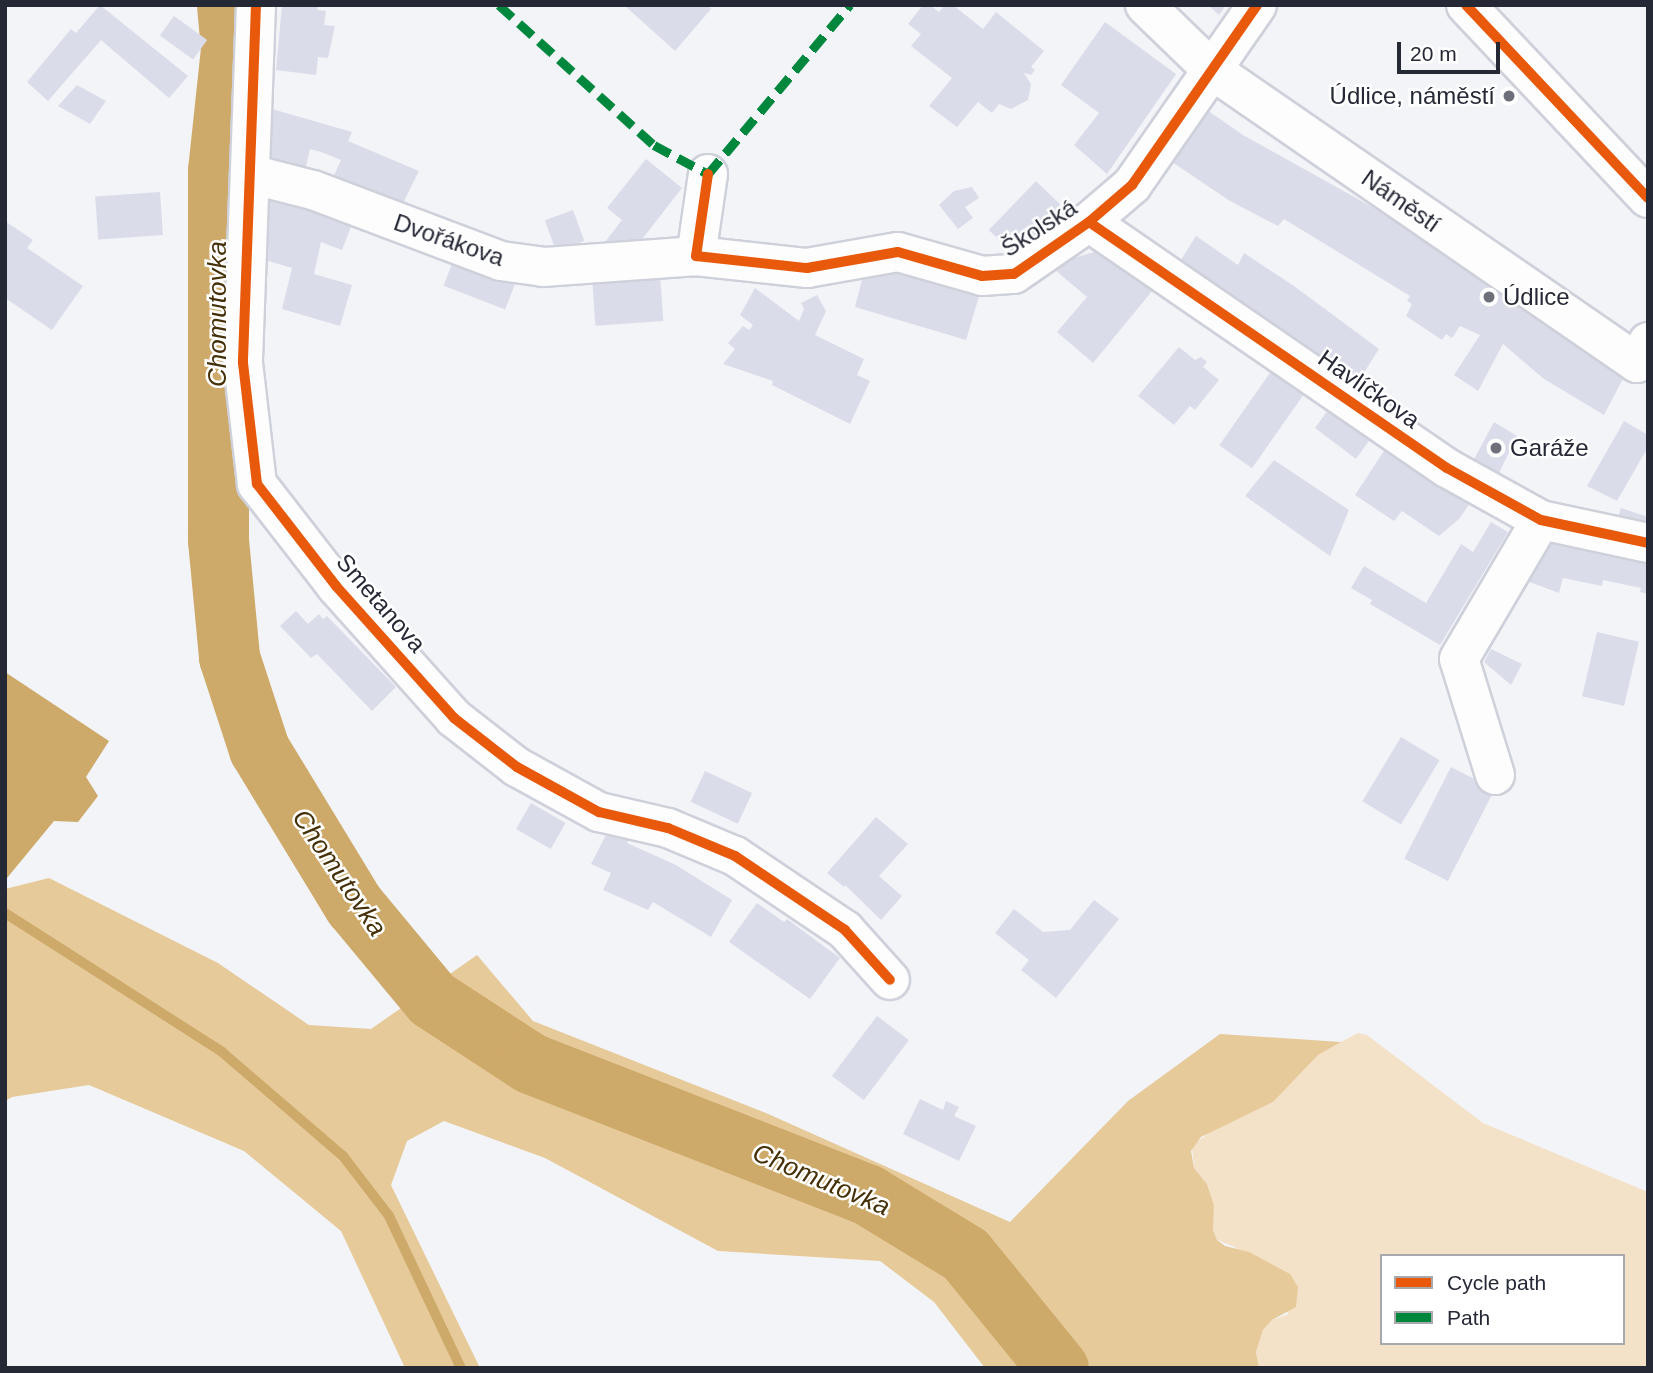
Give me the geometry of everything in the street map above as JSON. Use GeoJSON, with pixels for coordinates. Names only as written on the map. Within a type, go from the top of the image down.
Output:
{"type":"FeatureCollection","features":[{"type":"Feature","properties":{"kind":"street","name":"Smetanova"},"geometry":{"type":"LineString","coordinates":[[256,5],[243,363],[257,484],[336,586],[454,718],[517,767],[599,811],[668,828],[735,856],[845,930],[890,980]]}},
{"type":"Feature","properties":{"kind":"street"},"geometry":{"type":"LineString","coordinates":[[1145,5],[1212,70],[1257,5]]}},
{"type":"Feature","properties":{"kind":"street"},"geometry":{"type":"LineString","coordinates":[[1465,5],[1648,198]]}},
{"type":"Feature","properties":{"kind":"street","name":"Školská"},"geometry":{"type":"LineString","coordinates":[[696,256],[807,268],[898,251],[982,276],[1014,274],[1089,222],[1132,185],[1212,70]]}},
{"type":"Feature","properties":{"kind":"street","name":"Náměstí"},"geometry":{"type":"LineString","coordinates":[[1212,70],[1637,363],[1648,342]]}},
{"type":"Feature","properties":{"kind":"street","name":"Dvořákova"},"geometry":{"type":"LineString","coordinates":[[250,174],[313,190],[500,261],[544,267],[696,256]]}},
{"type":"Feature","properties":{"kind":"street"},"geometry":{"type":"LineString","coordinates":[[696,256],[708,174]]}},
{"type":"Feature","properties":{"kind":"street","name":"Havlíčkova"},"geometry":{"type":"LineString","coordinates":[[1089,222],[1447,468],[1541,520],[1648,542]]}},
{"type":"Feature","properties":{"kind":"street"},"geometry":{"type":"LineString","coordinates":[[1495,775],[1459,659],[1541,520]]}},
{"type":"Feature","properties":{"kind":"shaded area"},"geometry":{"type":"Polygon","coordinates":[[[5,672],[109,741],[86,777],[98,796],[78,822],[54,821],[7,878],[5,672]]]}},
{"type":"Feature","properties":{"kind":"shaded area"},"geometry":{"type":"Polygon","coordinates":[[[49,878],[218,963],[309,1025],[371,1029],[477,955],[533,1021],[766,1113],[1010,1222],[1128,1101],[1220,1034],[1341,1042],[1318,1055],[1273,1102],[1201,1137],[1191,1151],[1194,1168],[1207,1184],[1214,1205],[1213,1230],[1217,1240],[1225,1246],[1249,1252],[1290,1274],[1298,1287],[1296,1307],[1272,1320],[1263,1330],[1256,1352],[1259,1368],[985,1368],[934,1302],[880,1261],[718,1251],[545,1158],[444,1121],[407,1141],[391,1185],[480,1368],[405,1368],[341,1231],[244,1151],[89,1085],[12,1097],[5,1101],[5,889],[49,878]]]}},
{"type":"Feature","properties":{"kind":"shaded area"},"geometry":{"type":"Polygon","coordinates":[[[1358,1033],[1367,1035],[1483,1123],[1648,1192],[1648,1368],[1259,1368],[1256,1352],[1263,1330],[1272,1320],[1289,1314],[1235,1247],[1217,1240],[1213,1230],[1214,1205],[1207,1184],[1194,1168],[1192,1146],[1210,1132],[1273,1102],[1318,1054],[1358,1033]]]}},
{"type":"Feature","properties":{"kind":"building"},"geometry":{"type":"Polygon","coordinates":[[[100,5],[188,76],[169,98],[101,40],[48,101],[27,82],[71,29],[76,33],[100,5]]]}},
{"type":"Feature","properties":{"kind":"building"},"geometry":{"type":"Polygon","coordinates":[[[282,5],[318,5],[317,10],[326,11],[324,25],[335,26],[328,58],[318,57],[316,75],[276,70],[282,5]]]}},
{"type":"Feature","properties":{"kind":"building"},"geometry":{"type":"Polygon","coordinates":[[[624,5],[707,5],[711,9],[675,51],[624,5]]]}},
{"type":"Feature","properties":{"kind":"building"},"geometry":{"type":"Polygon","coordinates":[[[923,5],[930,5],[939,12],[945,5],[953,5],[983,29],[996,12],[1044,51],[1031,67],[1035,70],[1031,75],[1024,73],[1031,84],[1028,100],[1011,109],[999,104],[992,113],[978,102],[957,127],[929,106],[952,78],[911,46],[921,34],[908,24],[923,5]]]}},
{"type":"Feature","properties":{"kind":"building"},"geometry":{"type":"Polygon","coordinates":[[[1208,5],[1226,5],[1219,15],[1208,5]]]}},
{"type":"Feature","properties":{"kind":"building"},"geometry":{"type":"Polygon","coordinates":[[[174,16],[207,40],[193,60],[160,35],[174,16]]]}},
{"type":"Feature","properties":{"kind":"building"},"geometry":{"type":"Polygon","coordinates":[[[1105,22],[1176,74],[1107,174],[1074,145],[1099,113],[1061,85],[1105,22]]]}},
{"type":"Feature","properties":{"kind":"building"},"geometry":{"type":"Polygon","coordinates":[[[77,85],[106,101],[90,124],[58,106],[77,85]]]}},
{"type":"Feature","properties":{"kind":"building"},"geometry":{"type":"Polygon","coordinates":[[[1194,101],[1243,135],[1374,208],[1627,371],[1604,415],[1544,379],[1503,344],[1478,391],[1454,375],[1480,335],[1460,326],[1452,338],[1446,334],[1442,340],[1406,316],[1412,304],[1407,301],[1410,296],[1284,219],[1278,226],[1230,201],[1160,154],[1194,101]]]}},
{"type":"Feature","properties":{"kind":"building"},"geometry":{"type":"Polygon","coordinates":[[[272,109],[352,132],[348,141],[419,171],[397,215],[329,186],[341,160],[310,149],[304,175],[262,160],[272,109]]]}},
{"type":"Feature","properties":{"kind":"building"},"geometry":{"type":"Polygon","coordinates":[[[646,159],[682,188],[629,256],[623,256],[605,242],[622,220],[607,208],[646,159]]]}},
{"type":"Feature","properties":{"kind":"building"},"geometry":{"type":"Polygon","coordinates":[[[1036,181],[1069,213],[1022,262],[989,230],[1036,181]]]}},
{"type":"Feature","properties":{"kind":"building"},"geometry":{"type":"Polygon","coordinates":[[[265,183],[355,216],[342,250],[321,242],[314,274],[352,285],[340,326],[282,309],[292,268],[265,260],[265,183]]]}},
{"type":"Feature","properties":{"kind":"building"},"geometry":{"type":"Polygon","coordinates":[[[972,187],[979,198],[965,207],[973,218],[958,229],[939,205],[954,191],[972,187]]]}},
{"type":"Feature","properties":{"kind":"building"},"geometry":{"type":"Polygon","coordinates":[[[160,192],[163,235],[98,239],[95,197],[160,192]]]}},
{"type":"Feature","properties":{"kind":"building"},"geometry":{"type":"Polygon","coordinates":[[[573,210],[584,241],[556,251],[545,220],[573,210]]]}},
{"type":"Feature","properties":{"kind":"building"},"geometry":{"type":"Polygon","coordinates":[[[5,221],[33,240],[27,248],[83,286],[52,330],[5,298],[5,221]]]}},
{"type":"Feature","properties":{"kind":"building"},"geometry":{"type":"Polygon","coordinates":[[[1196,236],[1238,265],[1244,253],[1379,349],[1358,382],[1179,263],[1196,236]]]}},
{"type":"Feature","properties":{"kind":"building"},"geometry":{"type":"Polygon","coordinates":[[[1101,250],[1153,290],[1093,363],[1057,332],[1087,297],[1049,265],[1101,250]]]}},
{"type":"Feature","properties":{"kind":"building"},"geometry":{"type":"Polygon","coordinates":[[[455,256],[517,280],[505,310],[444,286],[455,256]]]}},
{"type":"Feature","properties":{"kind":"building"},"geometry":{"type":"Polygon","coordinates":[[[895,267],[980,293],[966,340],[855,307],[864,272],[895,267]]]}},
{"type":"Feature","properties":{"kind":"building"},"geometry":{"type":"Polygon","coordinates":[[[660,274],[663,321],[595,326],[592,279],[660,274]]]}},
{"type":"Feature","properties":{"kind":"building"},"geometry":{"type":"Polygon","coordinates":[[[755,288],[799,321],[804,309],[801,303],[817,295],[826,311],[815,335],[864,359],[857,375],[870,381],[850,424],[772,385],[773,381],[723,364],[735,349],[728,343],[743,326],[749,330],[753,325],[740,315],[755,288]]]}},
{"type":"Feature","properties":{"kind":"building"},"geometry":{"type":"Polygon","coordinates":[[[1179,347],[1195,360],[1201,357],[1207,362],[1203,367],[1219,380],[1195,410],[1190,406],[1174,425],[1138,396],[1179,347]]]}},
{"type":"Feature","properties":{"kind":"building"},"geometry":{"type":"Polygon","coordinates":[[[1272,370],[1305,393],[1252,468],[1219,445],[1272,370]]]}},
{"type":"Feature","properties":{"kind":"building"},"geometry":{"type":"Polygon","coordinates":[[[1328,410],[1371,438],[1356,459],[1315,428],[1328,410]]]}},
{"type":"Feature","properties":{"kind":"building"},"geometry":{"type":"Polygon","coordinates":[[[1624,421],[1648,435],[1648,447],[1617,501],[1587,486],[1624,421]]]}},
{"type":"Feature","properties":{"kind":"building","name":"Garáže"},"geometry":{"type":"Polygon","coordinates":[[[1494,422],[1517,436],[1497,477],[1473,461],[1494,422]]]}},
{"type":"Feature","properties":{"kind":"building"},"geometry":{"type":"Polygon","coordinates":[[[1386,448],[1470,503],[1460,518],[1439,536],[1402,511],[1394,521],[1355,495],[1386,448]]]}},
{"type":"Feature","properties":{"kind":"building"},"geometry":{"type":"Polygon","coordinates":[[[1274,460],[1349,510],[1330,556],[1245,496],[1274,460]]]}},
{"type":"Feature","properties":{"kind":"building"},"geometry":{"type":"Polygon","coordinates":[[[1621,508],[1648,517],[1648,523],[1615,525],[1621,508]]]}},
{"type":"Feature","properties":{"kind":"building"},"geometry":{"type":"Polygon","coordinates":[[[1491,522],[1508,532],[1440,645],[1370,604],[1372,600],[1351,588],[1364,566],[1426,603],[1461,544],[1473,552],[1491,522]]]}},
{"type":"Feature","properties":{"kind":"building"},"geometry":{"type":"Polygon","coordinates":[[[1542,533],[1648,556],[1648,594],[1640,592],[1641,588],[1603,580],[1602,586],[1563,578],[1559,593],[1527,581],[1542,533]]]}},
{"type":"Feature","properties":{"kind":"building"},"geometry":{"type":"Polygon","coordinates":[[[296,611],[308,624],[319,614],[323,619],[327,616],[396,687],[372,711],[317,654],[311,658],[280,626],[296,611]]]}},
{"type":"Feature","properties":{"kind":"building"},"geometry":{"type":"Polygon","coordinates":[[[1597,632],[1639,642],[1624,706],[1582,696],[1597,632]]]}},
{"type":"Feature","properties":{"kind":"building"},"geometry":{"type":"Polygon","coordinates":[[[1491,649],[1522,664],[1511,685],[1484,662],[1491,649]]]}},
{"type":"Feature","properties":{"kind":"building"},"geometry":{"type":"Polygon","coordinates":[[[1401,737],[1440,760],[1401,824],[1362,801],[1401,737]]]}},
{"type":"Feature","properties":{"kind":"building"},"geometry":{"type":"Polygon","coordinates":[[[1451,767],[1495,789],[1448,881],[1404,859],[1451,767]]]}},
{"type":"Feature","properties":{"kind":"building"},"geometry":{"type":"Polygon","coordinates":[[[705,771],[752,793],[738,824],[691,802],[705,771]]]}},
{"type":"Feature","properties":{"kind":"building"},"geometry":{"type":"Polygon","coordinates":[[[531,803],[566,823],[551,849],[516,829],[531,803]]]}},
{"type":"Feature","properties":{"kind":"building"},"geometry":{"type":"Polygon","coordinates":[[[876,817],[908,844],[879,876],[902,896],[881,920],[845,885],[844,887],[827,873],[876,817]]]}},
{"type":"Feature","properties":{"kind":"building"},"geometry":{"type":"Polygon","coordinates":[[[609,829],[630,837],[627,843],[676,865],[732,900],[711,937],[653,902],[648,910],[603,890],[611,873],[591,864],[609,829]]]}},
{"type":"Feature","properties":{"kind":"building"},"geometry":{"type":"Polygon","coordinates":[[[1094,900],[1119,919],[1056,998],[1021,970],[1029,960],[995,933],[1014,909],[1043,932],[1070,930],[1094,900]]]}},
{"type":"Feature","properties":{"kind":"building"},"geometry":{"type":"Polygon","coordinates":[[[757,903],[784,922],[787,919],[840,958],[810,999],[729,942],[757,903]]]}},
{"type":"Feature","properties":{"kind":"building"},"geometry":{"type":"Polygon","coordinates":[[[877,1016],[909,1040],[864,1100],[832,1076],[877,1016]]]}},
{"type":"Feature","properties":{"kind":"building"},"geometry":{"type":"Polygon","coordinates":[[[920,1099],[943,1110],[946,1101],[959,1107],[954,1116],[976,1126],[959,1161],[903,1134],[920,1099]]]}},
{"type":"Feature","properties":{"kind":"waterway","name":"Chomutovka"},"geometry":{"type":"LineString","coordinates":[[227,5],[231,49],[218,170],[218,540],[229,657],[259,749],[354,905],[432,999],[530,1063],[868,1195],[965,1254],[1058,1368]]}},
{"type":"Feature","properties":{"kind":"waterway"},"geometry":{"type":"LineString","coordinates":[[5,913],[222,1052],[343,1156],[389,1216],[461,1368]]}},
{"type":"Feature","properties":{"kind":"marked path"},"geometry":{"type":"LineString","coordinates":[[499,5],[654,145],[708,174],[850,5]]}},
{"type":"Feature","properties":{"kind":"cycle path"},"geometry":{"type":"LineString","coordinates":[[256,5],[243,363],[257,484],[336,586],[454,718],[517,767],[599,812],[668,828],[735,856],[845,930],[890,980]]}},
{"type":"Feature","properties":{"kind":"cycle path"},"geometry":{"type":"LineString","coordinates":[[708,174],[696,256],[807,268],[898,252],[982,276],[1014,274],[1089,222],[1132,185],[1257,5]]}},
{"type":"Feature","properties":{"kind":"cycle path"},"geometry":{"type":"LineString","coordinates":[[1466,5],[1648,198]]}},
{"type":"Feature","properties":{"kind":"cycle path"},"geometry":{"type":"LineString","coordinates":[[1089,222],[1447,468],[1541,520],[1648,543]]}},
{"type":"Feature","properties":{"kind":"place","name":"Údlice, náměstí"},"geometry":{"type":"Point","coordinates":[1509,96]}},
{"type":"Feature","properties":{"kind":"place","name":"Údlice"},"geometry":{"type":"Point","coordinates":[1489,297]}},
{"type":"Feature","properties":{"kind":"place","name":"Garáže"},"geometry":{"type":"Point","coordinates":[1496,448]}}]}
